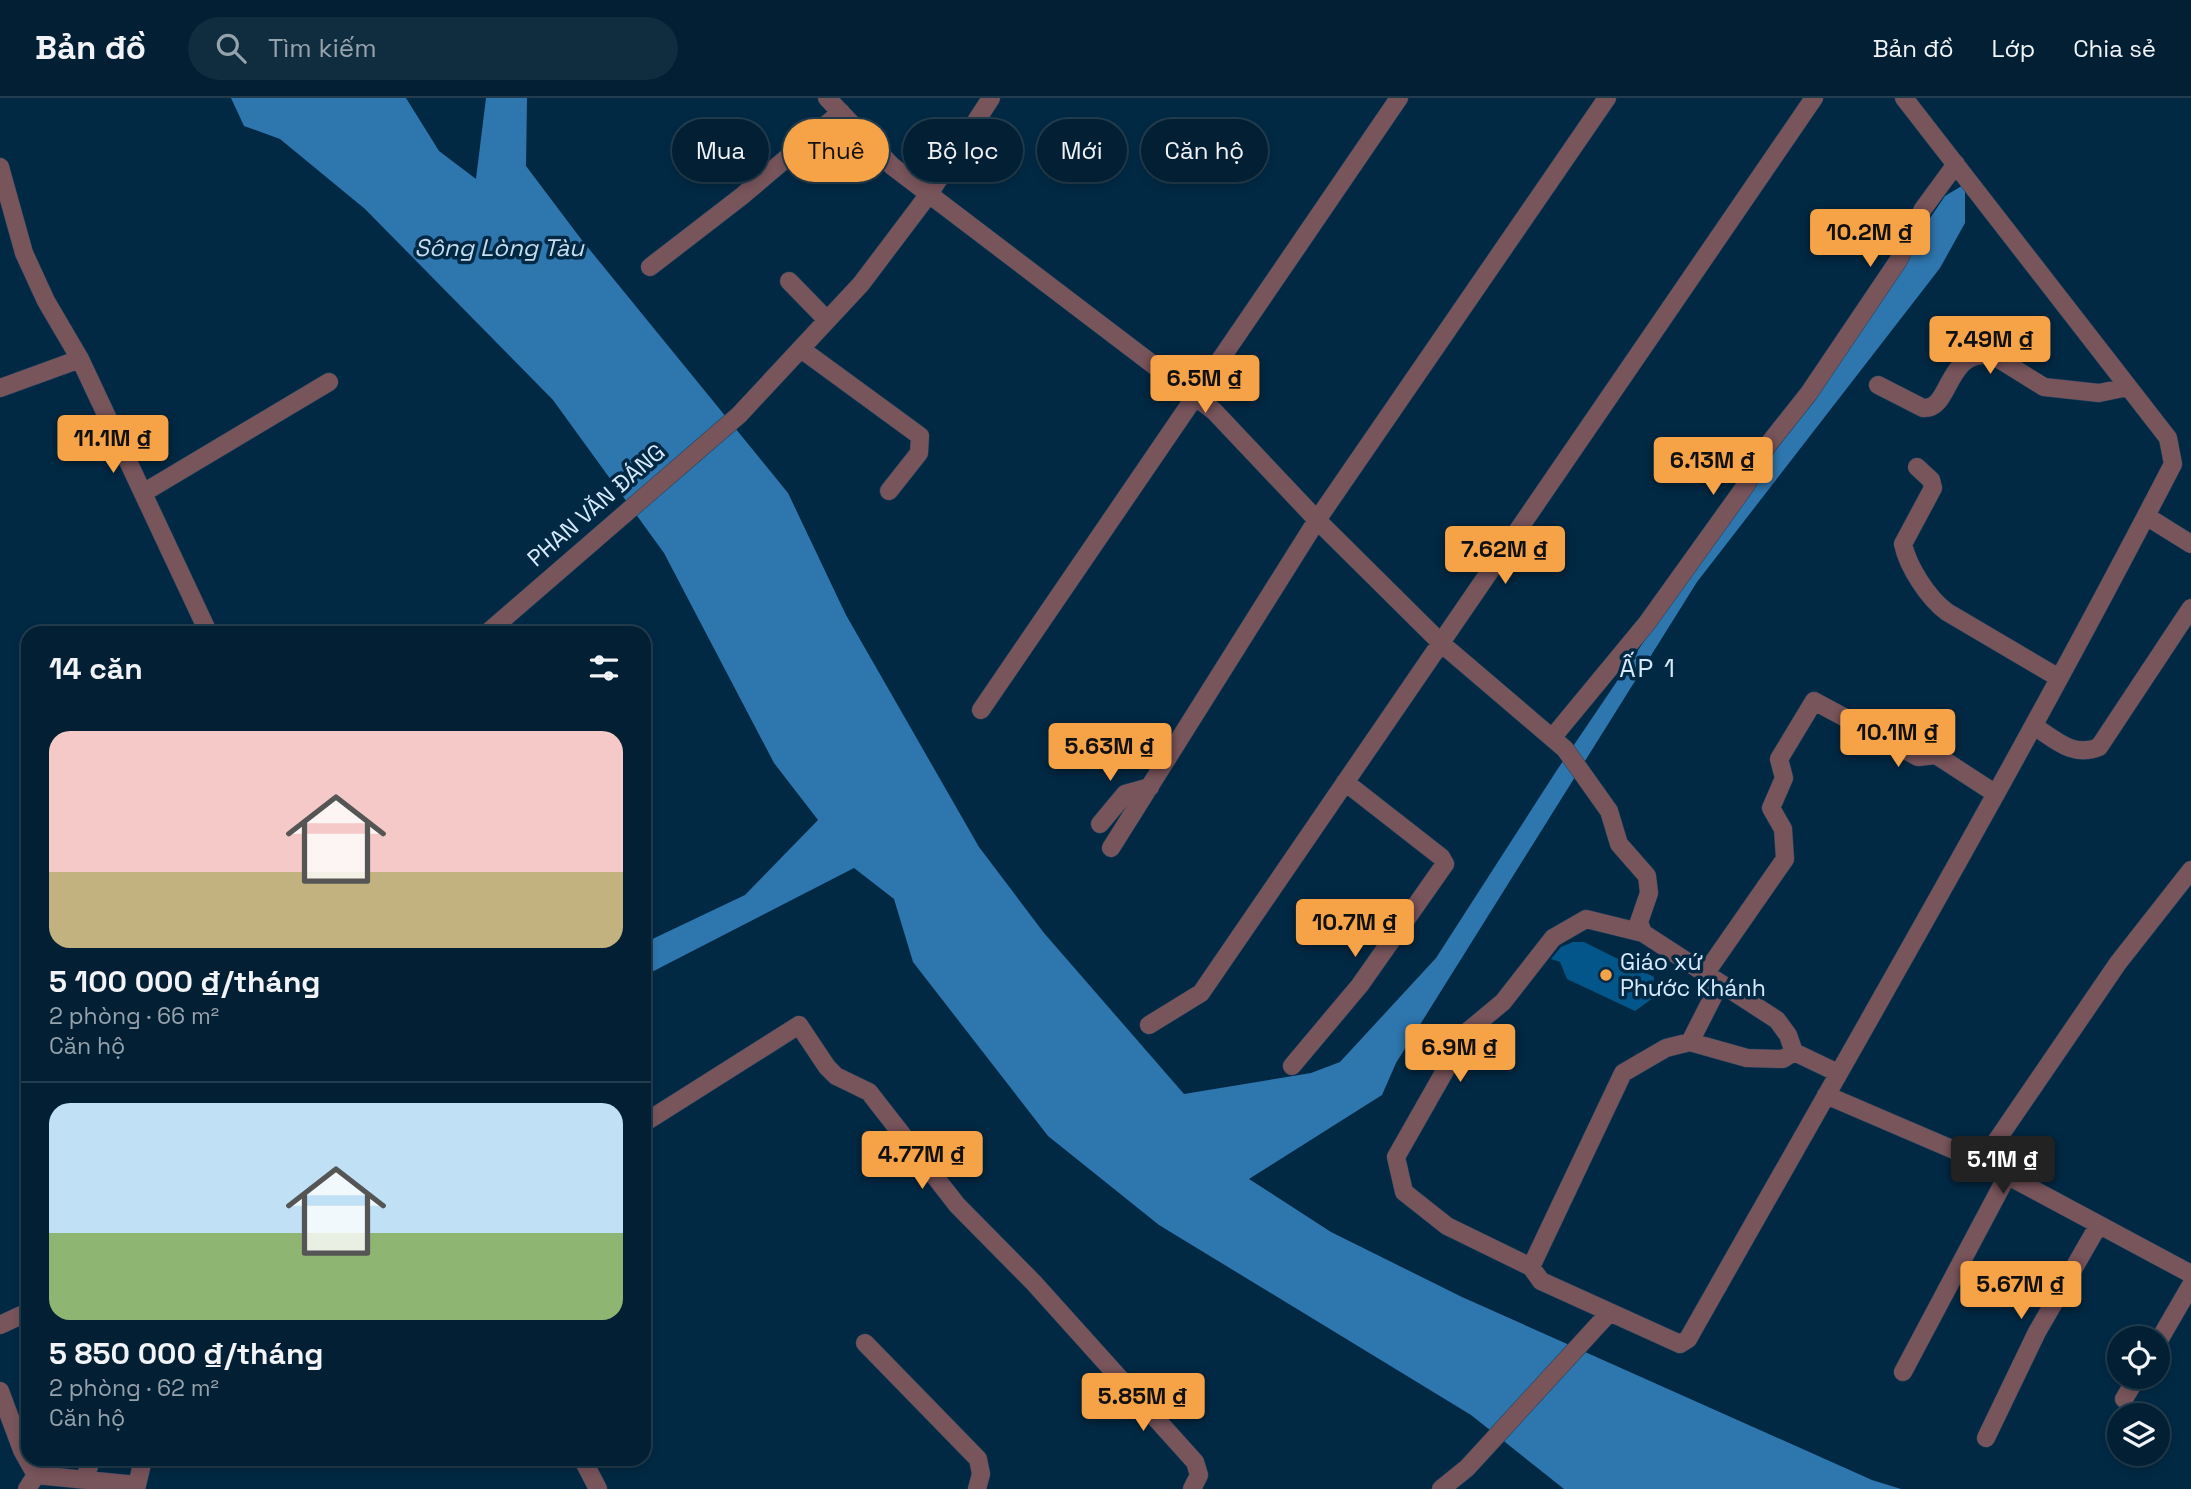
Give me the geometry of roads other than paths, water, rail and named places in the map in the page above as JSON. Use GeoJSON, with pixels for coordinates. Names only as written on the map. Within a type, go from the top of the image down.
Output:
{"type":"FeatureCollection","features":[{"type":"Feature","properties":{"kind":"street"},"geometry":{"type":"LineString","coordinates":[[827,98],[892,166],[1195,396],[1234,430],[1317,520],[1442,644],[1558,743],[1613,817],[1619,845],[1647,876],[1649,893],[1639,922],[1643,933]]}},
{"type":"Feature","properties":{"kind":"street","name":"PHAN VĂN ĐÁNG"},"geometry":{"type":"LineString","coordinates":[[495,626],[615,519],[739,415],[801,349],[820,312],[861,284],[923,190],[991,98]]}},
{"type":"Feature","properties":{"kind":"street"},"geometry":{"type":"LineString","coordinates":[[981,710],[1399,98]]}},
{"type":"Feature","properties":{"kind":"street"},"geometry":{"type":"LineString","coordinates":[[1111,848],[1317,520],[1606,98]]}},
{"type":"Feature","properties":{"kind":"street"},"geometry":{"type":"LineString","coordinates":[[1149,1025],[1202,993],[1814,98]]}},
{"type":"Feature","properties":{"kind":"street"},"geometry":{"type":"LineString","coordinates":[[1838,1073],[1794,1052],[1788,1035],[1777,1020],[1643,933],[1586,919],[1553,938],[1503,1002],[1467,1032],[1396,1157],[1404,1192],[1447,1226],[1531,1267],[1541,1281],[1680,1345],[1688,1339],[2034,726],[2173,464],[2168,438],[1904,98]]}},
{"type":"Feature","properties":{"kind":"street"},"geometry":{"type":"LineString","coordinates":[[650,267],[742,196],[841,112]]}},
{"type":"Feature","properties":{"kind":"street"},"geometry":{"type":"LineString","coordinates":[[1558,743],[1746,485],[1767,446],[1803,400],[1898,261],[1923,209],[1956,164]]}},
{"type":"Feature","properties":{"kind":"street"},"geometry":{"type":"LineString","coordinates":[[0,167],[24,253],[46,301],[80,359],[205,626]]}},
{"type":"Feature","properties":{"kind":"street"},"geometry":{"type":"LineString","coordinates":[[793,285],[820,312]]}},
{"type":"Feature","properties":{"kind":"street"},"geometry":{"type":"LineString","coordinates":[[801,349],[920,436],[919,453],[889,491]]}},
{"type":"Feature","properties":{"kind":"street"},"geometry":{"type":"LineString","coordinates":[[1878,385],[1923,408],[1931,409],[1938,404],[1951,376],[1968,358],[1985,354],[1994,356],[2044,387],[2099,393],[2128,387]]}},
{"type":"Feature","properties":{"kind":"street"},"geometry":{"type":"LineString","coordinates":[[0,388],[80,359]]}},
{"type":"Feature","properties":{"kind":"street"},"geometry":{"type":"LineString","coordinates":[[143,493],[329,382]]}},
{"type":"Feature","properties":{"kind":"street"},"geometry":{"type":"LineString","coordinates":[[1917,467],[1931,480],[1933,488],[1903,544],[1905,554],[1924,586],[1947,612],[2059,678]]}},
{"type":"Feature","properties":{"kind":"street"},"geometry":{"type":"LineString","coordinates":[[2146,516],[2191,544]]}},
{"type":"Feature","properties":{"kind":"street"},"geometry":{"type":"LineString","coordinates":[[2034,726],[2072,751],[2087,752],[2099,747],[2191,608]]}},
{"type":"Feature","properties":{"kind":"street"},"geometry":{"type":"LineString","coordinates":[[1689,1042],[1713,978],[1785,859],[1783,829],[1771,808],[1784,778],[1779,759],[1814,701],[1919,757],[1936,755],[1996,794]]}},
{"type":"Feature","properties":{"kind":"street"},"geometry":{"type":"LineString","coordinates":[[1292,1066],[1360,985],[1445,864],[1345,782]]}},
{"type":"Feature","properties":{"kind":"street"},"geometry":{"type":"LineString","coordinates":[[1100,824],[1125,794],[1150,787]]}},
{"type":"Feature","properties":{"kind":"street"},"geometry":{"type":"LineString","coordinates":[[1982,1162],[2118,963],[2191,870]]}},
{"type":"Feature","properties":{"kind":"street"},"geometry":{"type":"LineString","coordinates":[[651,1119],[799,1025],[827,1067],[836,1076],[869,1092],[957,1205],[1080,1333],[1195,1462],[1199,1475],[1192,1489]]}},
{"type":"Feature","properties":{"kind":"street"},"geometry":{"type":"LineString","coordinates":[[1531,1267],[1623,1073],[1666,1048],[1689,1042],[1747,1058],[1783,1059],[1794,1052]]}},
{"type":"Feature","properties":{"kind":"street"},"geometry":{"type":"LineString","coordinates":[[1826,1095],[1982,1162],[2191,1274]]}},
{"type":"Feature","properties":{"kind":"street"},"geometry":{"type":"LineString","coordinates":[[1903,1372],[2007,1176]]}},
{"type":"Feature","properties":{"kind":"street"},"geometry":{"type":"LineString","coordinates":[[1986,1438],[2037,1332],[2098,1226]]}},
{"type":"Feature","properties":{"kind":"street"},"geometry":{"type":"LineString","coordinates":[[2167,1326],[2191,1285]]}},
{"type":"Feature","properties":{"kind":"street"},"geometry":{"type":"LineString","coordinates":[[1441,1489],[1467,1468],[1609,1313]]}},
{"type":"Feature","properties":{"kind":"street"},"geometry":{"type":"LineString","coordinates":[[0,1325],[21,1315]]}},
{"type":"Feature","properties":{"kind":"street"},"geometry":{"type":"LineString","coordinates":[[865,1343],[978,1459],[981,1474],[976,1489]]}},
{"type":"Feature","properties":{"kind":"street"},"geometry":{"type":"LineString","coordinates":[[2124,1399],[2130,1389]]}},
{"type":"Feature","properties":{"kind":"street"},"geometry":{"type":"LineString","coordinates":[[0,1391],[21,1447]]}},
{"type":"Feature","properties":{"kind":"street"},"geometry":{"type":"LineString","coordinates":[[89,1482],[90,1466]]}},
{"type":"Feature","properties":{"kind":"street"},"geometry":{"type":"LineString","coordinates":[[32,1482],[89,1482],[132,1486],[140,1466]]}},
{"type":"Feature","properties":{"kind":"street"},"geometry":{"type":"LineString","coordinates":[[586,1466],[598,1489]]}},
{"type":"Feature","properties":{"kind":"water","name":"Sông Lòng Tàu"},"geometry":{"type":"Polygon","coordinates":[[[231,98],[406,98],[439,151],[476,179],[486,98],[527,98],[526,166],[581,239],[788,493],[846,615],[979,847],[1044,933],[1184,1094],[1311,1073],[1340,1062],[1436,958],[1557,770],[1945,196],[1965,184],[1965,223],[1940,268],[1697,582],[1396,1063],[1382,1095],[1249,1179],[1331,1232],[1462,1297],[1872,1480],[1901,1489],[1564,1489],[1471,1415],[1159,1225],[1048,1136],[913,962],[894,899],[854,868],[651,972],[651,940],[745,895],[818,820],[774,763],[664,553],[553,400],[365,209],[280,139],[244,126],[231,98]]]}},
{"type":"Feature","properties":{"kind":"place","name":"Giáo xứ Phước Khánh"},"geometry":{"type":"Point","coordinates":[1606,975]}},
{"type":"Feature","properties":{"kind":"district","name":"ẤP 1"},"geometry":{"type":"Point","coordinates":[1648,668]}}]}
